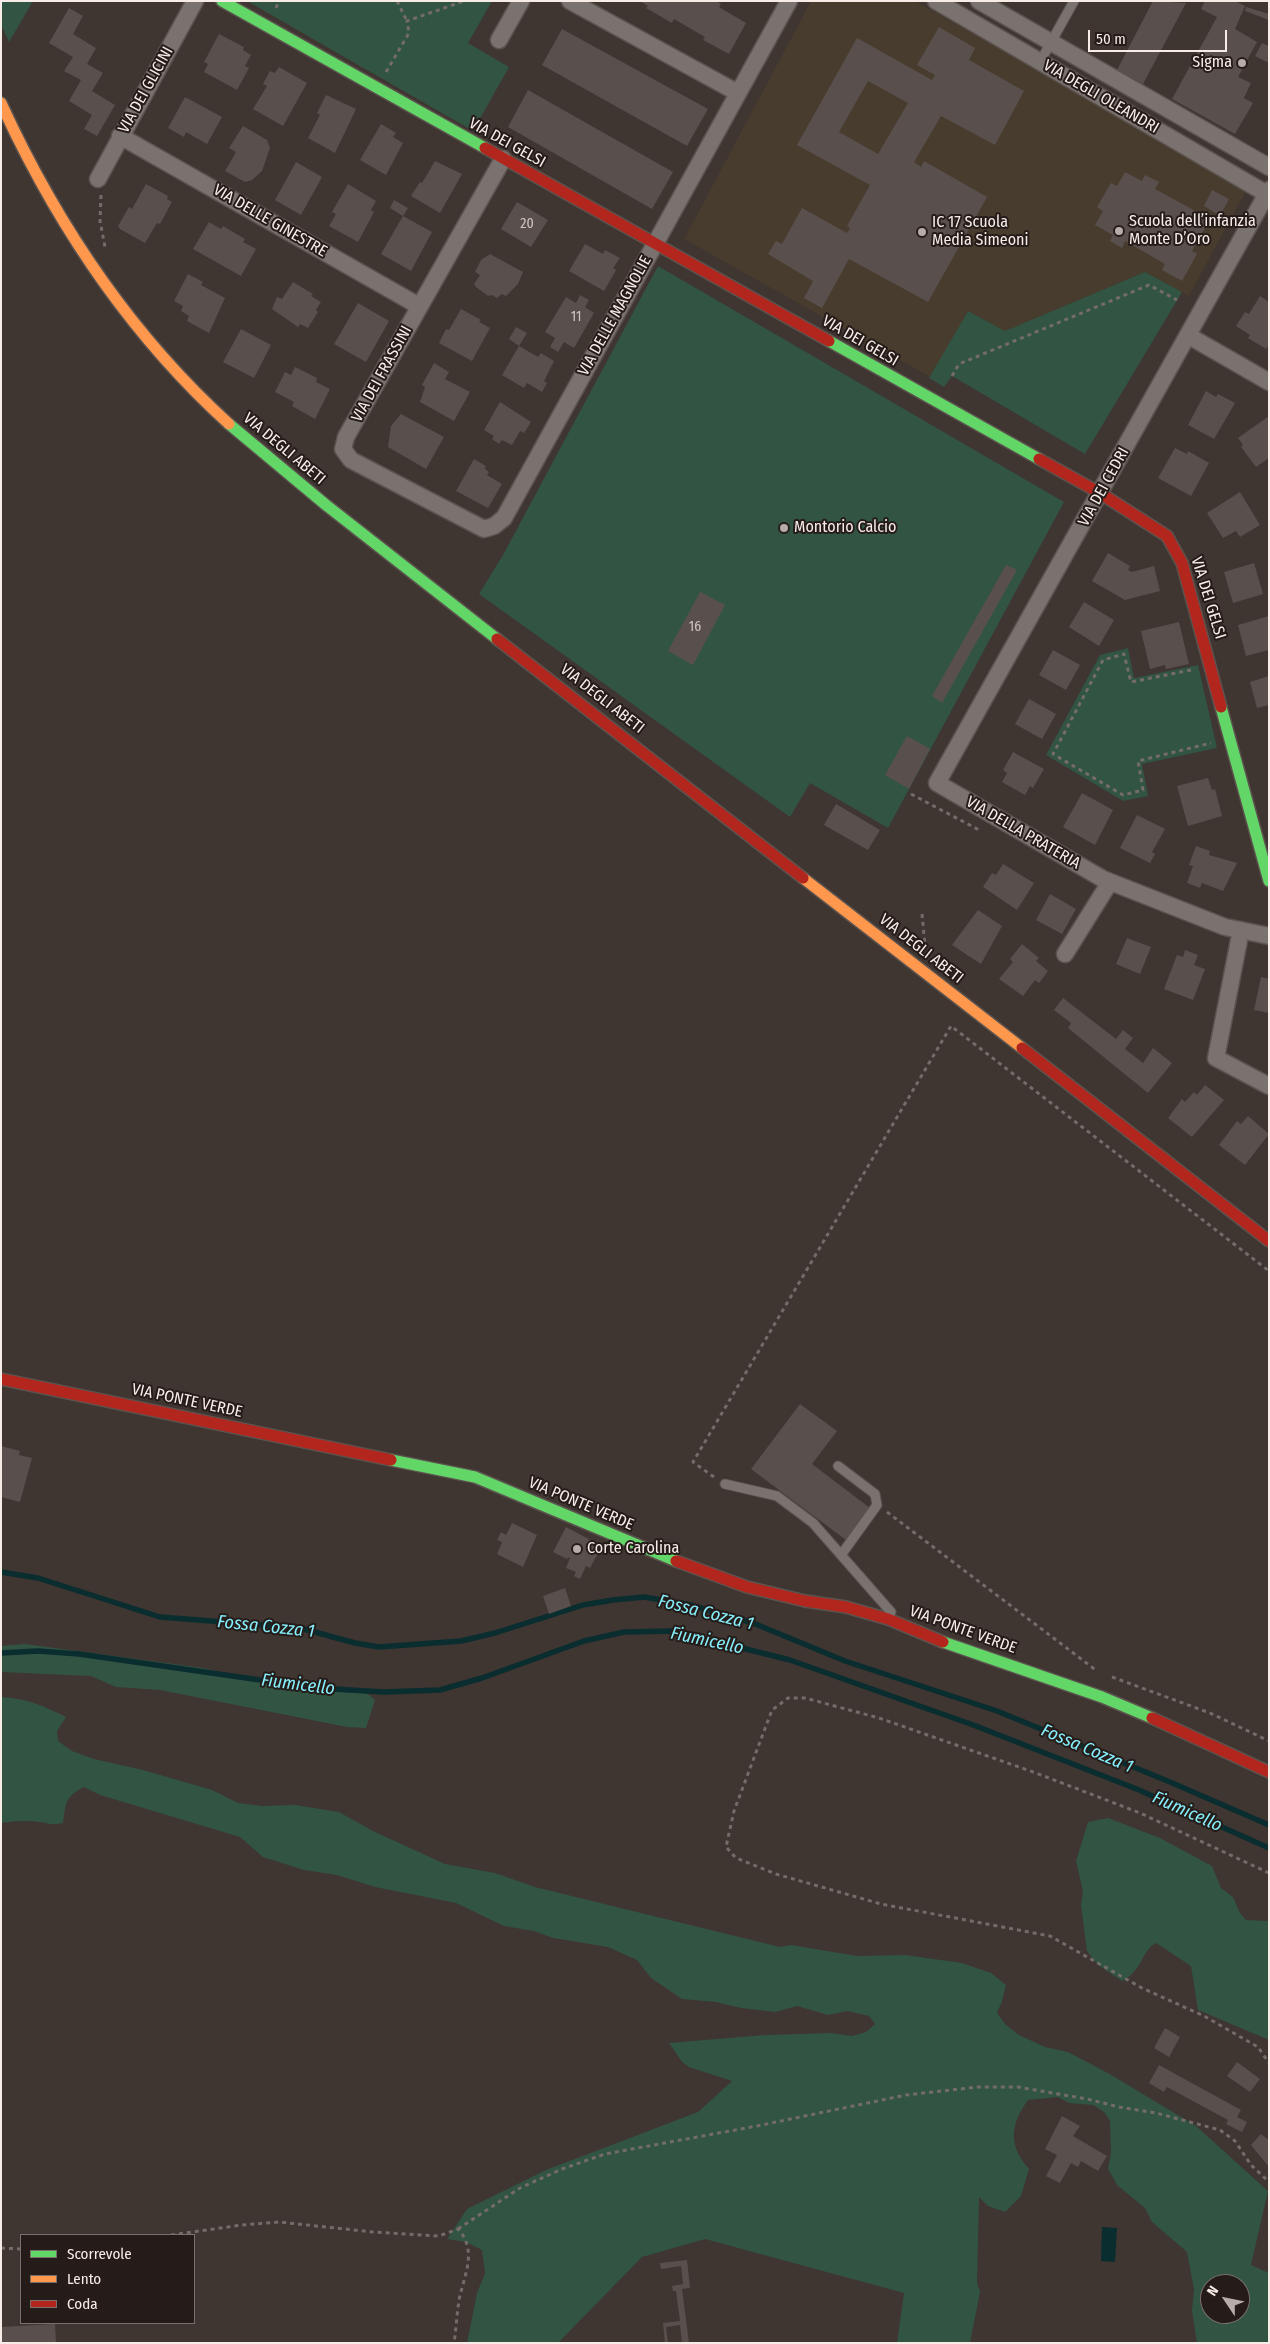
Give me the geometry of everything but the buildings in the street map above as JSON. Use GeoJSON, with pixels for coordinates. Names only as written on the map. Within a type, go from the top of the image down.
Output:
{"type":"FeatureCollection","features":[{"type":"Feature","properties":{"kind":"street","name":"VIA DEI GLICINI"},"geometry":{"type":"LineString","coordinates":[[98,179],[195,1]]}},
{"type":"Feature","properties":{"kind":"street","name":"VIA DEI GELSI"},"geometry":{"type":"LineString","coordinates":[[222,1],[1100,494],[1167,536],[1182,563],[1269,881]]}},
{"type":"Feature","properties":{"kind":"street"},"geometry":{"type":"LineString","coordinates":[[499,40],[521,1]]}},
{"type":"Feature","properties":{"kind":"street"},"geometry":{"type":"LineString","coordinates":[[570,1],[738,93]]}},
{"type":"Feature","properties":{"kind":"street","name":"VIA DELLE MAGNOLIE"},"geometry":{"type":"LineString","coordinates":[[484,529],[494,526],[504,518],[789,1]]}},
{"type":"Feature","properties":{"kind":"street","name":"VIA DEGLI OLEANDRI"},"geometry":{"type":"LineString","coordinates":[[936,1],[1268,192]]}},
{"type":"Feature","properties":{"kind":"street","name":"VIA DEGLI OLEANDRI"},"geometry":{"type":"LineString","coordinates":[[979,1],[1269,166]]}},
{"type":"Feature","properties":{"kind":"street","name":"VIA DEGLI ABETI"},"geometry":{"type":"LineString","coordinates":[[1,103],[48,193],[99,275],[140,329],[195,393],[276,466],[1269,1241]]}},
{"type":"Feature","properties":{"kind":"street","name":"VIA DELLE GINESTRE"},"geometry":{"type":"LineString","coordinates":[[120,136],[419,306]]}},
{"type":"Feature","properties":{"kind":"street","name":"VIA DEI FRASSINI"},"geometry":{"type":"LineString","coordinates":[[484,529],[351,460],[344,449],[346,437],[503,159]]}},
{"type":"Feature","properties":{"kind":"street","name":"VIA DEI CEDRI"},"geometry":{"type":"LineString","coordinates":[[937,783],[1268,192]]}},
{"type":"Feature","properties":{"kind":"street"},"geometry":{"type":"LineString","coordinates":[[1189,336],[1269,382]]}},
{"type":"Feature","properties":{"kind":"street","name":"VIA DELLA PRATERIA"},"geometry":{"type":"LineString","coordinates":[[937,783],[1110,882],[1225,927],[1269,936]]}},
{"type":"Feature","properties":{"kind":"street"},"geometry":{"type":"LineString","coordinates":[[1065,954],[1110,882]]}},
{"type":"Feature","properties":{"kind":"street"},"geometry":{"type":"LineString","coordinates":[[1242,930],[1216,1058],[1269,1086]]}},
{"type":"Feature","properties":{"kind":"street","name":"VIA PONTE VERDE"},"geometry":{"type":"LineString","coordinates":[[1,1379],[474,1477],[677,1562],[747,1586],[805,1601],[846,1607],[888,1619],[941,1641],[1102,1697],[1207,1742],[1269,1772]]}},
{"type":"Feature","properties":{"kind":"lane"},"geometry":{"type":"LineString","coordinates":[[1040,62],[1074,1]]}},
{"type":"Feature","properties":{"kind":"lane"},"geometry":{"type":"LineString","coordinates":[[838,1466],[875,1494],[877,1505],[841,1555]]}},
{"type":"Feature","properties":{"kind":"lane"},"geometry":{"type":"LineString","coordinates":[[725,1484],[777,1496],[812,1522],[891,1612],[888,1619]]}},
{"type":"Feature","properties":{"kind":"path"},"geometry":{"type":"LineString","coordinates":[[384,75],[409,33],[407,22],[397,1]]}},
{"type":"Feature","properties":{"kind":"path"},"geometry":{"type":"LineString","coordinates":[[407,22],[464,1]]}},
{"type":"Feature","properties":{"kind":"path"},"geometry":{"type":"LineString","coordinates":[[98,179],[102,201],[100,221],[106,244],[99,275]]}},
{"type":"Feature","properties":{"kind":"path"},"geometry":{"type":"LineString","coordinates":[[952,376],[959,364],[1149,285],[1177,300]]}},
{"type":"Feature","properties":{"kind":"path"},"geometry":{"type":"LineString","coordinates":[[1192,670],[1131,682],[1124,654],[1103,660],[1053,754],[1122,795],[1143,790],[1138,761],[1219,742]]}},
{"type":"Feature","properties":{"kind":"path"},"geometry":{"type":"LineString","coordinates":[[911,794],[983,832]]}},
{"type":"Feature","properties":{"kind":"path"},"geometry":{"type":"LineString","coordinates":[[725,1484],[693,1462],[951,1026],[1269,1272]]}},
{"type":"Feature","properties":{"kind":"path"},"geometry":{"type":"LineString","coordinates":[[877,1505],[1095,1670],[1210,1712],[1269,1741]]}},
{"type":"Feature","properties":{"kind":"path"},"geometry":{"type":"LineString","coordinates":[[1269,1873],[1140,1813],[1036,1773],[880,1718],[805,1698],[788,1698],[772,1710],[734,1811],[726,1847],[736,1858],[776,1874],[872,1901],[1050,1936],[1142,1988],[1204,2016],[1258,2046],[1269,2063]]}},
{"type":"Feature","properties":{"kind":"path"},"geometry":{"type":"LineString","coordinates":[[178,2234],[279,2222],[374,2232],[439,2236],[458,2229],[520,2188],[562,2169],[604,2154],[669,2144],[906,2094],[978,2086],[1018,2087],[1087,2099],[1156,2113],[1220,2130],[1235,2141],[1251,2165],[1269,2182]]}},
{"type":"Feature","properties":{"kind":"path"},"geometry":{"type":"LineString","coordinates":[[454,2343],[460,2299],[467,2276],[469,2260],[464,2236],[458,2229]]}},
{"type":"Feature","properties":{"kind":"path"},"geometry":{"type":"LineString","coordinates":[[1,2248],[20,2249]]}},
{"type":"Feature","properties":{"kind":"shaded area"},"geometry":{"type":"Polygon","coordinates":[[[811,1],[915,1],[1247,189],[1189,296],[1145,272],[1005,331],[968,311],[930,377],[684,239],[811,1]]]}},
{"type":"Feature","properties":{"kind":"green space"},"geometry":{"type":"Polygon","coordinates":[[[1,1],[33,1],[9,42],[1,25],[1,1]]]}},
{"type":"Feature","properties":{"kind":"green space"},"geometry":{"type":"Polygon","coordinates":[[[247,1],[492,1],[468,43],[509,67],[473,131],[247,1]]]}},
{"type":"Feature","properties":{"kind":"green space","name":"Montorio Calcio"},"geometry":{"type":"Polygon","coordinates":[[[658,266],[1064,502],[888,828],[810,783],[790,817],[479,594],[503,555],[658,266]]]}},
{"type":"Feature","properties":{"kind":"green space"},"geometry":{"type":"Polygon","coordinates":[[[1145,272],[1182,292],[1085,454],[952,376],[944,387],[929,378],[968,311],[1005,331],[1145,272]]]}},
{"type":"Feature","properties":{"kind":"green space"},"geometry":{"type":"Polygon","coordinates":[[[1128,648],[1134,678],[1198,665],[1217,748],[1142,764],[1148,796],[1123,801],[1046,755],[1100,655],[1128,648]]]}},
{"type":"Feature","properties":{"kind":"green space"},"geometry":{"type":"Polygon","coordinates":[[[25,1644],[203,1668],[233,1675],[364,1691],[375,1700],[366,1728],[347,1727],[160,1690],[116,1687],[91,1676],[1,1672],[1,1646],[25,1644]]]}},
{"type":"Feature","properties":{"kind":"green space"},"geometry":{"type":"Polygon","coordinates":[[[1,1697],[35,1703],[66,1717],[57,1731],[58,1741],[72,1751],[94,1759],[143,1770],[212,1790],[238,1803],[262,1806],[295,1805],[339,1812],[373,1831],[445,1864],[495,1873],[535,1887],[780,1947],[791,1945],[857,1956],[905,1955],[962,1963],[991,1973],[1006,1985],[997,2013],[1006,2025],[1019,2035],[1045,2047],[1068,2052],[1108,2073],[1196,2126],[1268,2191],[1251,2265],[1269,2273],[1269,2343],[1197,2343],[1192,2311],[1194,2289],[1187,2252],[1152,2222],[1145,2208],[1117,2185],[1108,2169],[1111,2152],[1110,2121],[1104,2112],[1093,2105],[1069,2103],[1058,2097],[1028,2100],[1015,2126],[1014,2135],[1017,2152],[1029,2169],[1021,2196],[1005,2212],[988,2206],[979,2197],[977,2283],[980,2292],[970,2343],[897,2343],[904,2293],[705,2239],[642,2257],[558,2343],[467,2343],[477,2293],[485,2273],[482,2250],[466,2242],[447,2239],[467,2209],[546,2170],[698,2112],[732,2081],[689,2067],[682,2062],[669,2043],[765,2035],[831,2033],[852,2036],[866,2032],[875,2024],[869,2016],[848,2011],[828,2015],[797,2006],[775,2012],[741,2008],[716,2002],[682,1999],[651,1978],[637,1960],[608,1947],[553,1938],[534,1931],[504,1926],[456,1903],[375,1887],[337,1875],[304,1870],[263,1857],[240,1837],[100,1795],[84,1787],[73,1794],[67,1801],[63,1823],[15,1821],[1,1823],[1,1697]]]}},
{"type":"Feature","properties":{"kind":"green space"},"geometry":{"type":"Polygon","coordinates":[[[1108,1818],[1160,1838],[1212,1866],[1221,1888],[1233,1897],[1240,1913],[1246,1920],[1269,1921],[1269,2040],[1198,2010],[1191,1966],[1156,1943],[1147,1951],[1134,1972],[1122,1981],[1098,1965],[1087,1951],[1081,1905],[1083,1891],[1076,1861],[1088,1822],[1108,1818]]]}},
{"type":"Feature","properties":{"kind":"water"},"geometry":{"type":"Polygon","coordinates":[[[1102,2227],[1117,2228],[1115,2262],[1101,2261],[1102,2227]]]}},
{"type":"Feature","properties":{"kind":"waterway","name":"Fossa Cozza 1"},"geometry":{"type":"LineString","coordinates":[[1,1572],[38,1578],[160,1617],[300,1628],[355,1643],[379,1647],[461,1641],[495,1633],[583,1605],[613,1600],[644,1597],[691,1605],[753,1623],[845,1661],[997,1711],[1269,1825]]}},
{"type":"Feature","properties":{"kind":"waterway","name":"Fiumicello"},"geometry":{"type":"LineString","coordinates":[[1,1653],[38,1651],[79,1654],[316,1688],[384,1692],[440,1690],[482,1678],[584,1641],[624,1632],[674,1631],[790,1660],[976,1726],[1139,1790],[1269,1848]]}},
{"type":"Feature","properties":{"kind":"traffic: fast"},"geometry":{"type":"LineString","coordinates":[[222,1],[485,148]]}},
{"type":"Feature","properties":{"kind":"traffic: fast"},"geometry":{"type":"LineString","coordinates":[[829,341],[1039,459]]}},
{"type":"Feature","properties":{"kind":"traffic: fast"},"geometry":{"type":"LineString","coordinates":[[229,424],[326,505],[497,639]]}},
{"type":"Feature","properties":{"kind":"traffic: fast"},"geometry":{"type":"LineString","coordinates":[[1221,707],[1269,881]]}},
{"type":"Feature","properties":{"kind":"traffic: fast"},"geometry":{"type":"LineString","coordinates":[[391,1460],[475,1477],[676,1561]]}},
{"type":"Feature","properties":{"kind":"traffic: fast"},"geometry":{"type":"LineString","coordinates":[[943,1642],[1102,1697],[1152,1718]]}},
{"type":"Feature","properties":{"kind":"traffic: slow"},"geometry":{"type":"LineString","coordinates":[[1,103],[46,191],[71,234],[99,275],[128,315],[160,353],[193,390],[229,424]]}},
{"type":"Feature","properties":{"kind":"traffic: slow"},"geometry":{"type":"LineString","coordinates":[[803,878],[1022,1048]]}},
{"type":"Feature","properties":{"kind":"traffic: jam"},"geometry":{"type":"LineString","coordinates":[[485,148],[829,341]]}},
{"type":"Feature","properties":{"kind":"traffic: jam"},"geometry":{"type":"LineString","coordinates":[[1039,459],[1100,493],[1167,536],[1182,563],[1221,707]]}},
{"type":"Feature","properties":{"kind":"traffic: jam"},"geometry":{"type":"LineString","coordinates":[[497,639],[803,878]]}},
{"type":"Feature","properties":{"kind":"traffic: jam"},"geometry":{"type":"LineString","coordinates":[[1022,1048],[1269,1241]]}},
{"type":"Feature","properties":{"kind":"traffic: jam"},"geometry":{"type":"LineString","coordinates":[[1,1379],[391,1460]]}},
{"type":"Feature","properties":{"kind":"traffic: jam"},"geometry":{"type":"LineString","coordinates":[[676,1561],[747,1587],[805,1601],[846,1607],[888,1619],[943,1642]]}},
{"type":"Feature","properties":{"kind":"traffic: jam"},"geometry":{"type":"LineString","coordinates":[[1152,1718],[1269,1772]]}},
{"type":"Feature","properties":{"kind":"place","name":"Sigma"},"geometry":{"type":"Point","coordinates":[1242,63]}},
{"type":"Feature","properties":{"kind":"place","name":"Scuola dell’infanzia Monte D’Oro"},"geometry":{"type":"Point","coordinates":[1119,231]}},
{"type":"Feature","properties":{"kind":"place","name":"IC 17 Scuola Media Simeoni"},"geometry":{"type":"Point","coordinates":[922,232]}},
{"type":"Feature","properties":{"kind":"place","name":"Montorio Calcio"},"geometry":{"type":"Point","coordinates":[784,528]}},
{"type":"Feature","properties":{"kind":"place","name":"Corte Carolina"},"geometry":{"type":"Point","coordinates":[577,1549]}}]}
